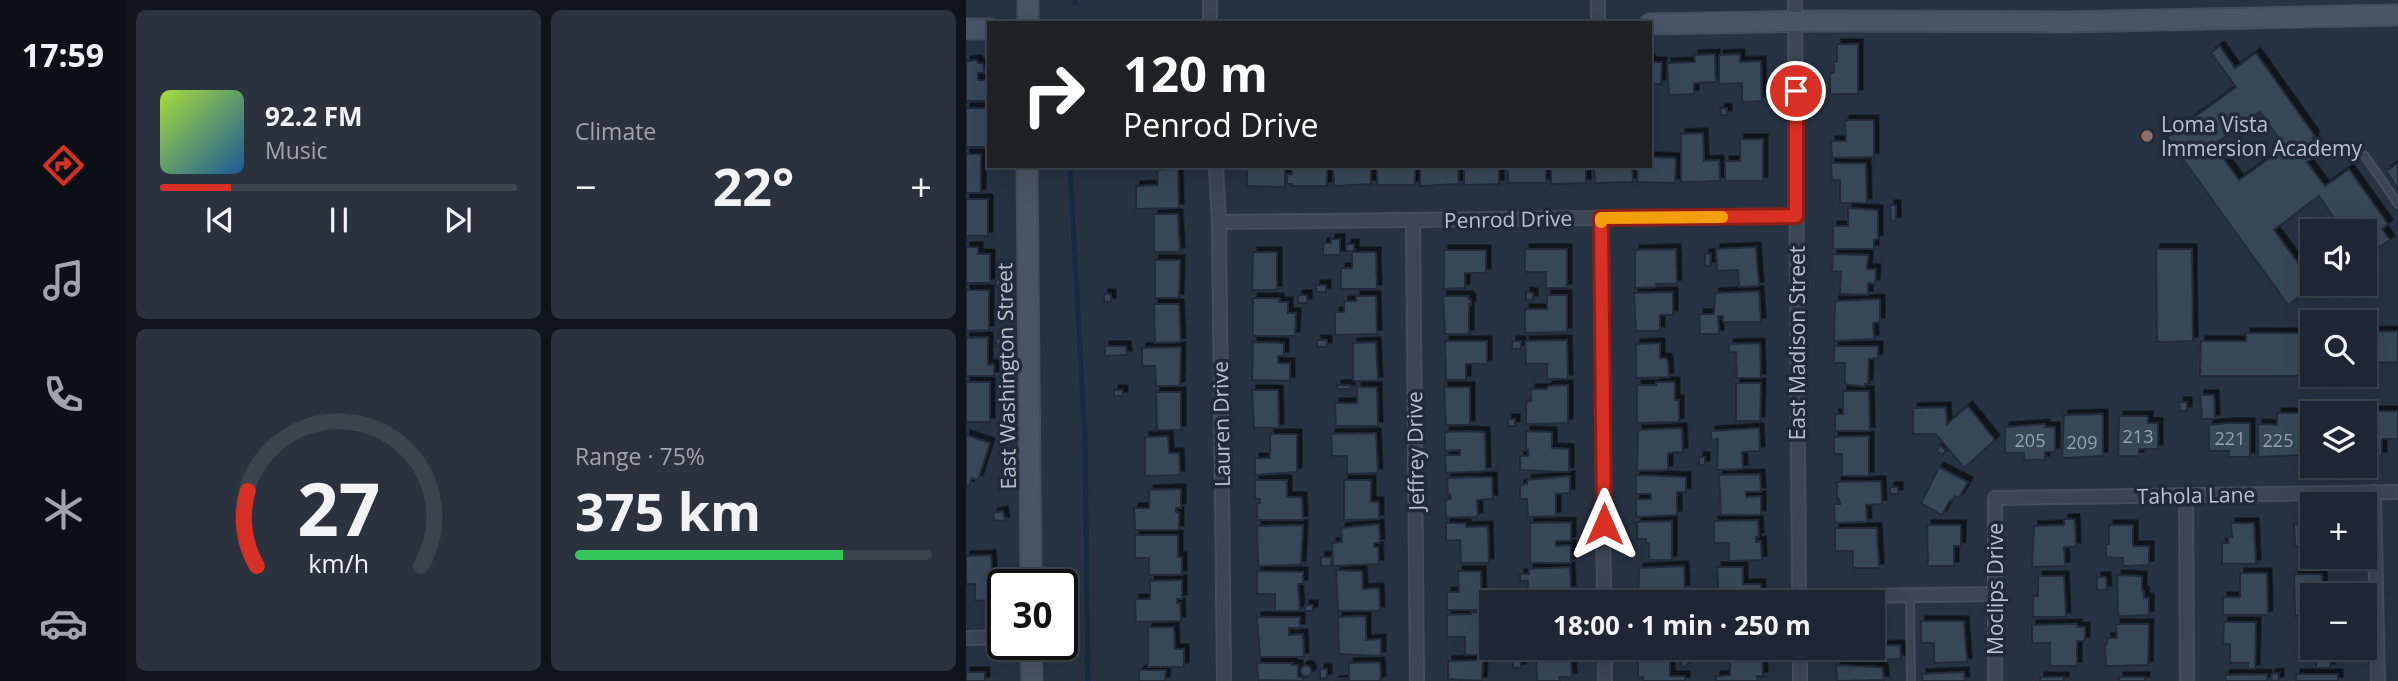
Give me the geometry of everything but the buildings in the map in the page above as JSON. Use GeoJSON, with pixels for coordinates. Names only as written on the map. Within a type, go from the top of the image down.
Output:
{"type":"FeatureCollection","features":[{"type":"Feature","properties":{"kind":"street"},"geometry":{"type":"LineString","coordinates":[[1028,0],[1028,21]]}},
{"type":"Feature","properties":{"kind":"street"},"geometry":{"type":"LineString","coordinates":[[1210,0],[1210,21]]}},
{"type":"Feature","properties":{"kind":"street"},"geometry":{"type":"LineString","coordinates":[[1598,0],[1598,21]]}},
{"type":"Feature","properties":{"kind":"street","name":"East Madison Street"},"geometry":{"type":"LineString","coordinates":[[1795,0],[1799,590]]}},
{"type":"Feature","properties":{"kind":"street"},"geometry":{"type":"LineString","coordinates":[[1652,24],[2066,22],[2398,15]]}},
{"type":"Feature","properties":{"kind":"street"},"geometry":{"type":"LineString","coordinates":[[966,29],[987,29]]}},
{"type":"Feature","properties":{"kind":"street","name":"East Washington Street"},"geometry":{"type":"LineString","coordinates":[[1027,168],[1031,569]]}},
{"type":"Feature","properties":{"kind":"street","name":"Lauren Drive"},"geometry":{"type":"LineString","coordinates":[[1216,168],[1224,681]]}},
{"type":"Feature","properties":{"kind":"street","name":"Penrod Drive"},"geometry":{"type":"LineString","coordinates":[[1219,222],[1796,216]]}},
{"type":"Feature","properties":{"kind":"street"},"geometry":{"type":"LineString","coordinates":[[1601,218],[1604,590]]}},
{"type":"Feature","properties":{"kind":"street","name":"Jeffrey Drive"},"geometry":{"type":"LineString","coordinates":[[1413,220],[1417,681]]}},
{"type":"Feature","properties":{"kind":"street","name":"Tahola Lane"},"geometry":{"type":"LineString","coordinates":[[2377,492],[2398,492]]}},
{"type":"Feature","properties":{"kind":"street","name":"Tahola Lane"},"geometry":{"type":"LineString","coordinates":[[1995,498],[2300,493]]}},
{"type":"Feature","properties":{"kind":"street"},"geometry":{"type":"LineString","coordinates":[[2186,495],[2187,681]]}},
{"type":"Feature","properties":{"kind":"street","name":"Moclips Drive"},"geometry":{"type":"LineString","coordinates":[[1995,498],[1995,681]]}},
{"type":"Feature","properties":{"kind":"street"},"geometry":{"type":"LineString","coordinates":[[2376,569],[2378,681]]}},
{"type":"Feature","properties":{"kind":"street"},"geometry":{"type":"LineString","coordinates":[[1885,596],[1994,594]]}},
{"type":"Feature","properties":{"kind":"street"},"geometry":{"type":"LineString","coordinates":[[966,638],[987,637]]}},
{"type":"Feature","properties":{"kind":"street"},"geometry":{"type":"LineString","coordinates":[[1031,660],[1032,681]]}},
{"type":"Feature","properties":{"kind":"street"},"geometry":{"type":"LineString","coordinates":[[1605,660],[1605,681]]}},
{"type":"Feature","properties":{"kind":"street"},"geometry":{"type":"LineString","coordinates":[[1800,660],[1800,681]]}},
{"type":"Feature","properties":{"kind":"lane"},"geometry":{"type":"LineString","coordinates":[[2365,156],[2398,204]]}},
{"type":"Feature","properties":{"kind":"lane"},"geometry":{"type":"LineString","coordinates":[[1910,595],[1911,681]]}},
{"type":"Feature","properties":{"kind":"waterway"},"geometry":{"type":"LineString","coordinates":[[1070,168],[1085,440],[1088,681]]}},
{"type":"Feature","properties":{"kind":"slow traffic"},"geometry":{"type":"LineString","coordinates":[[1601,222],[1601,218],[1722,217]]}},
{"type":"Feature","properties":{"kind":"place","name":"Loma Vista Immersion Academy"},"geometry":{"type":"Point","coordinates":[2147,136]}},
{"type":"Feature","properties":{"kind":"route"},"geometry":{"type":"LineString","coordinates":[[1604,524],[1601,218],[1796,216],[1796,91]]}}]}
